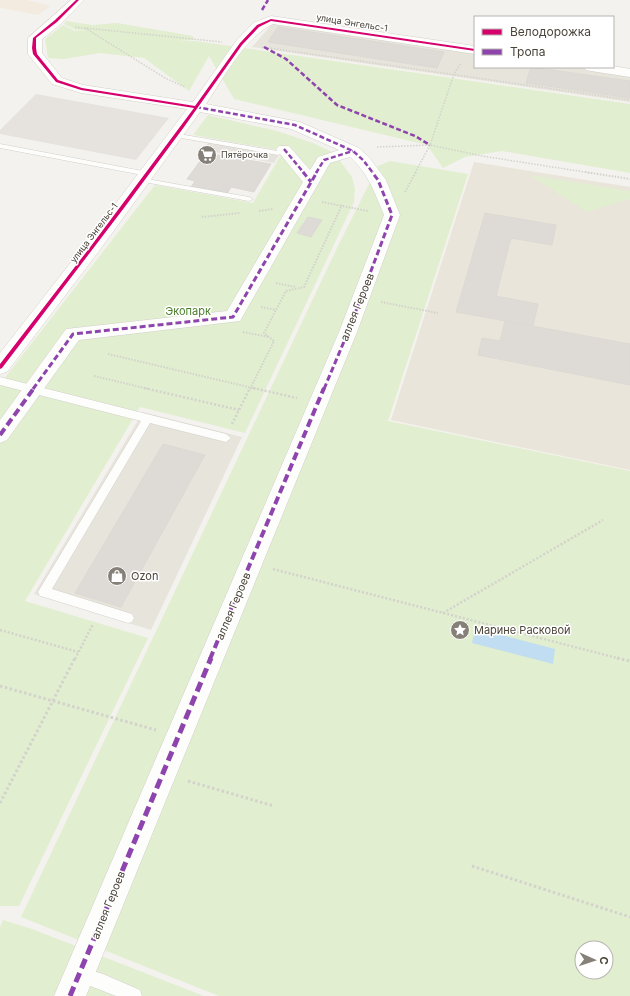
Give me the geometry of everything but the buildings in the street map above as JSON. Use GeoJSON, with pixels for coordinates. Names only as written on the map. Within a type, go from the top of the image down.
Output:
{"type":"FeatureCollection","features":[{"type":"Feature","properties":{"kind":"street"},"geometry":{"type":"LineString","coordinates":[[78,0],[35,38],[34,48],[40,62],[58,81],[81,89],[196,107],[296,125],[353,151],[363,160],[378,180],[392,215]]}},
{"type":"Feature","properties":{"kind":"street","name":"улица Энгельс-1"},"geometry":{"type":"LineString","coordinates":[[0,367],[146,177],[241,44],[258,26],[271,20],[472,50]]}},
{"type":"Feature","properties":{"kind":"street"},"geometry":{"type":"LineString","coordinates":[[598,68],[630,73]]}},
{"type":"Feature","properties":{"kind":"street"},"geometry":{"type":"LineString","coordinates":[[281,151],[311,182]]}},
{"type":"Feature","properties":{"kind":"street"},"geometry":{"type":"LineString","coordinates":[[0,435],[73,334],[233,317],[324,160],[353,151]]}},
{"type":"Feature","properties":{"kind":"street","name":"аллея Героев"},"geometry":{"type":"LineString","coordinates":[[70,996],[361,298],[392,215]]}},
{"type":"Feature","properties":{"kind":"lane"},"geometry":{"type":"LineString","coordinates":[[176,135],[281,151]]}},
{"type":"Feature","properties":{"kind":"lane"},"geometry":{"type":"LineString","coordinates":[[0,146],[249,199]]}},
{"type":"Feature","properties":{"kind":"lane"},"geometry":{"type":"LineString","coordinates":[[0,380],[147,419],[226,438]]}},
{"type":"Feature","properties":{"kind":"lane"},"geometry":{"type":"LineString","coordinates":[[128,618],[44,592],[147,419]]}},
{"type":"Feature","properties":{"kind":"lane"},"geometry":{"type":"LineString","coordinates":[[80,975],[104,982],[134,996]]}},
{"type":"Feature","properties":{"kind":"path"},"geometry":{"type":"LineString","coordinates":[[71,27],[241,44],[630,100]]}},
{"type":"Feature","properties":{"kind":"path"},"geometry":{"type":"LineString","coordinates":[[302,198],[392,215],[430,145],[454,74],[472,50]]}},
{"type":"Feature","properties":{"kind":"path"},"geometry":{"type":"LineString","coordinates":[[353,151],[383,146],[430,145],[482,156],[630,179]]}},
{"type":"Feature","properties":{"kind":"path"},"geometry":{"type":"LineString","coordinates":[[226,438],[274,341],[264,333],[286,291],[304,287],[342,205]]}},
{"type":"Feature","properties":{"kind":"path"},"geometry":{"type":"LineString","coordinates":[[361,298],[438,314]]}},
{"type":"Feature","properties":{"kind":"path"},"geometry":{"type":"LineString","coordinates":[[108,354],[250,388],[318,402]]}},
{"type":"Feature","properties":{"kind":"path"},"geometry":{"type":"LineString","coordinates":[[94,376],[239,410]]}},
{"type":"Feature","properties":{"kind":"path"},"geometry":{"type":"LineString","coordinates":[[443,613],[530,564],[603,520]]}},
{"type":"Feature","properties":{"kind":"path"},"geometry":{"type":"LineString","coordinates":[[251,563],[630,661]]}},
{"type":"Feature","properties":{"kind":"path"},"geometry":{"type":"LineString","coordinates":[[0,803],[100,610]]}},
{"type":"Feature","properties":{"kind":"path"},"geometry":{"type":"LineString","coordinates":[[0,630],[78,652]]}},
{"type":"Feature","properties":{"kind":"path"},"geometry":{"type":"LineString","coordinates":[[0,686],[178,736]]}},
{"type":"Feature","properties":{"kind":"path"},"geometry":{"type":"LineString","coordinates":[[162,774],[274,806]]}},
{"type":"Feature","properties":{"kind":"path"},"geometry":{"type":"LineString","coordinates":[[472,866],[630,917]]}},
{"type":"Feature","properties":{"kind":"shaded area"},"geometry":{"type":"Polygon","coordinates":[[[0,0],[27,0],[51,6],[38,15],[0,8],[0,0]]]}},
{"type":"Feature","properties":{"kind":"shaded area"},"geometry":{"type":"Polygon","coordinates":[[[273,23],[474,52],[474,68],[582,68],[630,75],[630,102],[252,47],[273,23]]]}},
{"type":"Feature","properties":{"kind":"shaded area"},"geometry":{"type":"Polygon","coordinates":[[[36,94],[169,118],[136,160],[0,134],[0,130],[36,94]]]}},
{"type":"Feature","properties":{"kind":"shaded area"},"geometry":{"type":"Polygon","coordinates":[[[211,139],[281,152],[274,163],[203,150],[211,139]]]}},
{"type":"Feature","properties":{"kind":"shaded area"},"geometry":{"type":"Polygon","coordinates":[[[474,162],[630,187],[630,470],[391,420],[474,162]]]}},
{"type":"Feature","properties":{"kind":"shaded area"},"geometry":{"type":"Polygon","coordinates":[[[143,412],[242,437],[151,630],[34,594],[143,412]]]}},
{"type":"Feature","properties":{"kind":"green space"},"geometry":{"type":"Polygon","coordinates":[[[66,21],[93,25],[117,23],[193,36],[194,40],[177,41],[195,41],[630,104],[630,173],[502,151],[465,157],[443,168],[427,145],[234,99],[209,56],[189,91],[144,58],[100,53],[64,59],[48,58],[45,39],[63,25],[75,31],[87,31],[76,30],[64,24],[66,21]]]}},
{"type":"Feature","properties":{"kind":"green space","name":"Экопарк"},"geometry":{"type":"Polygon","coordinates":[[[208,115],[277,131],[313,143],[334,153],[352,177],[355,189],[354,202],[245,433],[140,407],[25,601],[148,638],[19,906],[0,906],[0,384],[155,185],[253,203],[283,151],[193,135],[208,115]]]}},
{"type":"Feature","properties":{"kind":"green space"},"geometry":{"type":"Polygon","coordinates":[[[390,161],[468,174],[388,421],[630,471],[630,996],[219,996],[21,917],[337,248],[378,166],[390,161]]]}},
{"type":"Feature","properties":{"kind":"green space"},"geometry":{"type":"Polygon","coordinates":[[[529,175],[630,191],[630,199],[587,212],[529,175]]]}},
{"type":"Feature","properties":{"kind":"green space"},"geometry":{"type":"Polygon","coordinates":[[[3,920],[32,929],[204,996],[0,996],[0,927],[3,920]]]}},
{"type":"Feature","properties":{"kind":"water"},"geometry":{"type":"Polygon","coordinates":[[[475,628],[555,649],[553,664],[472,643],[475,628]]]}},
{"type":"Feature","properties":{"kind":"marked path"},"geometry":{"type":"LineString","coordinates":[[262,10],[268,0]]}},
{"type":"Feature","properties":{"kind":"marked path"},"geometry":{"type":"LineString","coordinates":[[264,47],[286,59],[337,105],[415,136],[430,145]]}},
{"type":"Feature","properties":{"kind":"marked path"},"geometry":{"type":"LineString","coordinates":[[70,996],[162,773],[348,332],[392,215],[378,180],[363,160],[353,151],[295,125],[196,107]]}},
{"type":"Feature","properties":{"kind":"marked path"},"geometry":{"type":"LineString","coordinates":[[284,149],[311,182]]}},
{"type":"Feature","properties":{"kind":"marked path"},"geometry":{"type":"LineString","coordinates":[[0,435],[73,334],[233,317],[324,160],[353,151]]}},
{"type":"Feature","properties":{"kind":"cycle path"},"geometry":{"type":"LineString","coordinates":[[78,0],[35,38],[35,54],[57,81],[81,89],[196,107]]}},
{"type":"Feature","properties":{"kind":"cycle path"},"geometry":{"type":"LineString","coordinates":[[0,367],[123,207],[241,44],[258,26],[271,20],[474,50]]}},
{"type":"Feature","properties":{"kind":"place","name":"Пятёрочка"},"geometry":{"type":"Point","coordinates":[207,155]}},
{"type":"Feature","properties":{"kind":"place","name":"Ozon"},"geometry":{"type":"Point","coordinates":[117,576]}},
{"type":"Feature","properties":{"kind":"place","name":"Марине Расковой"},"geometry":{"type":"Point","coordinates":[460,630]}}]}
